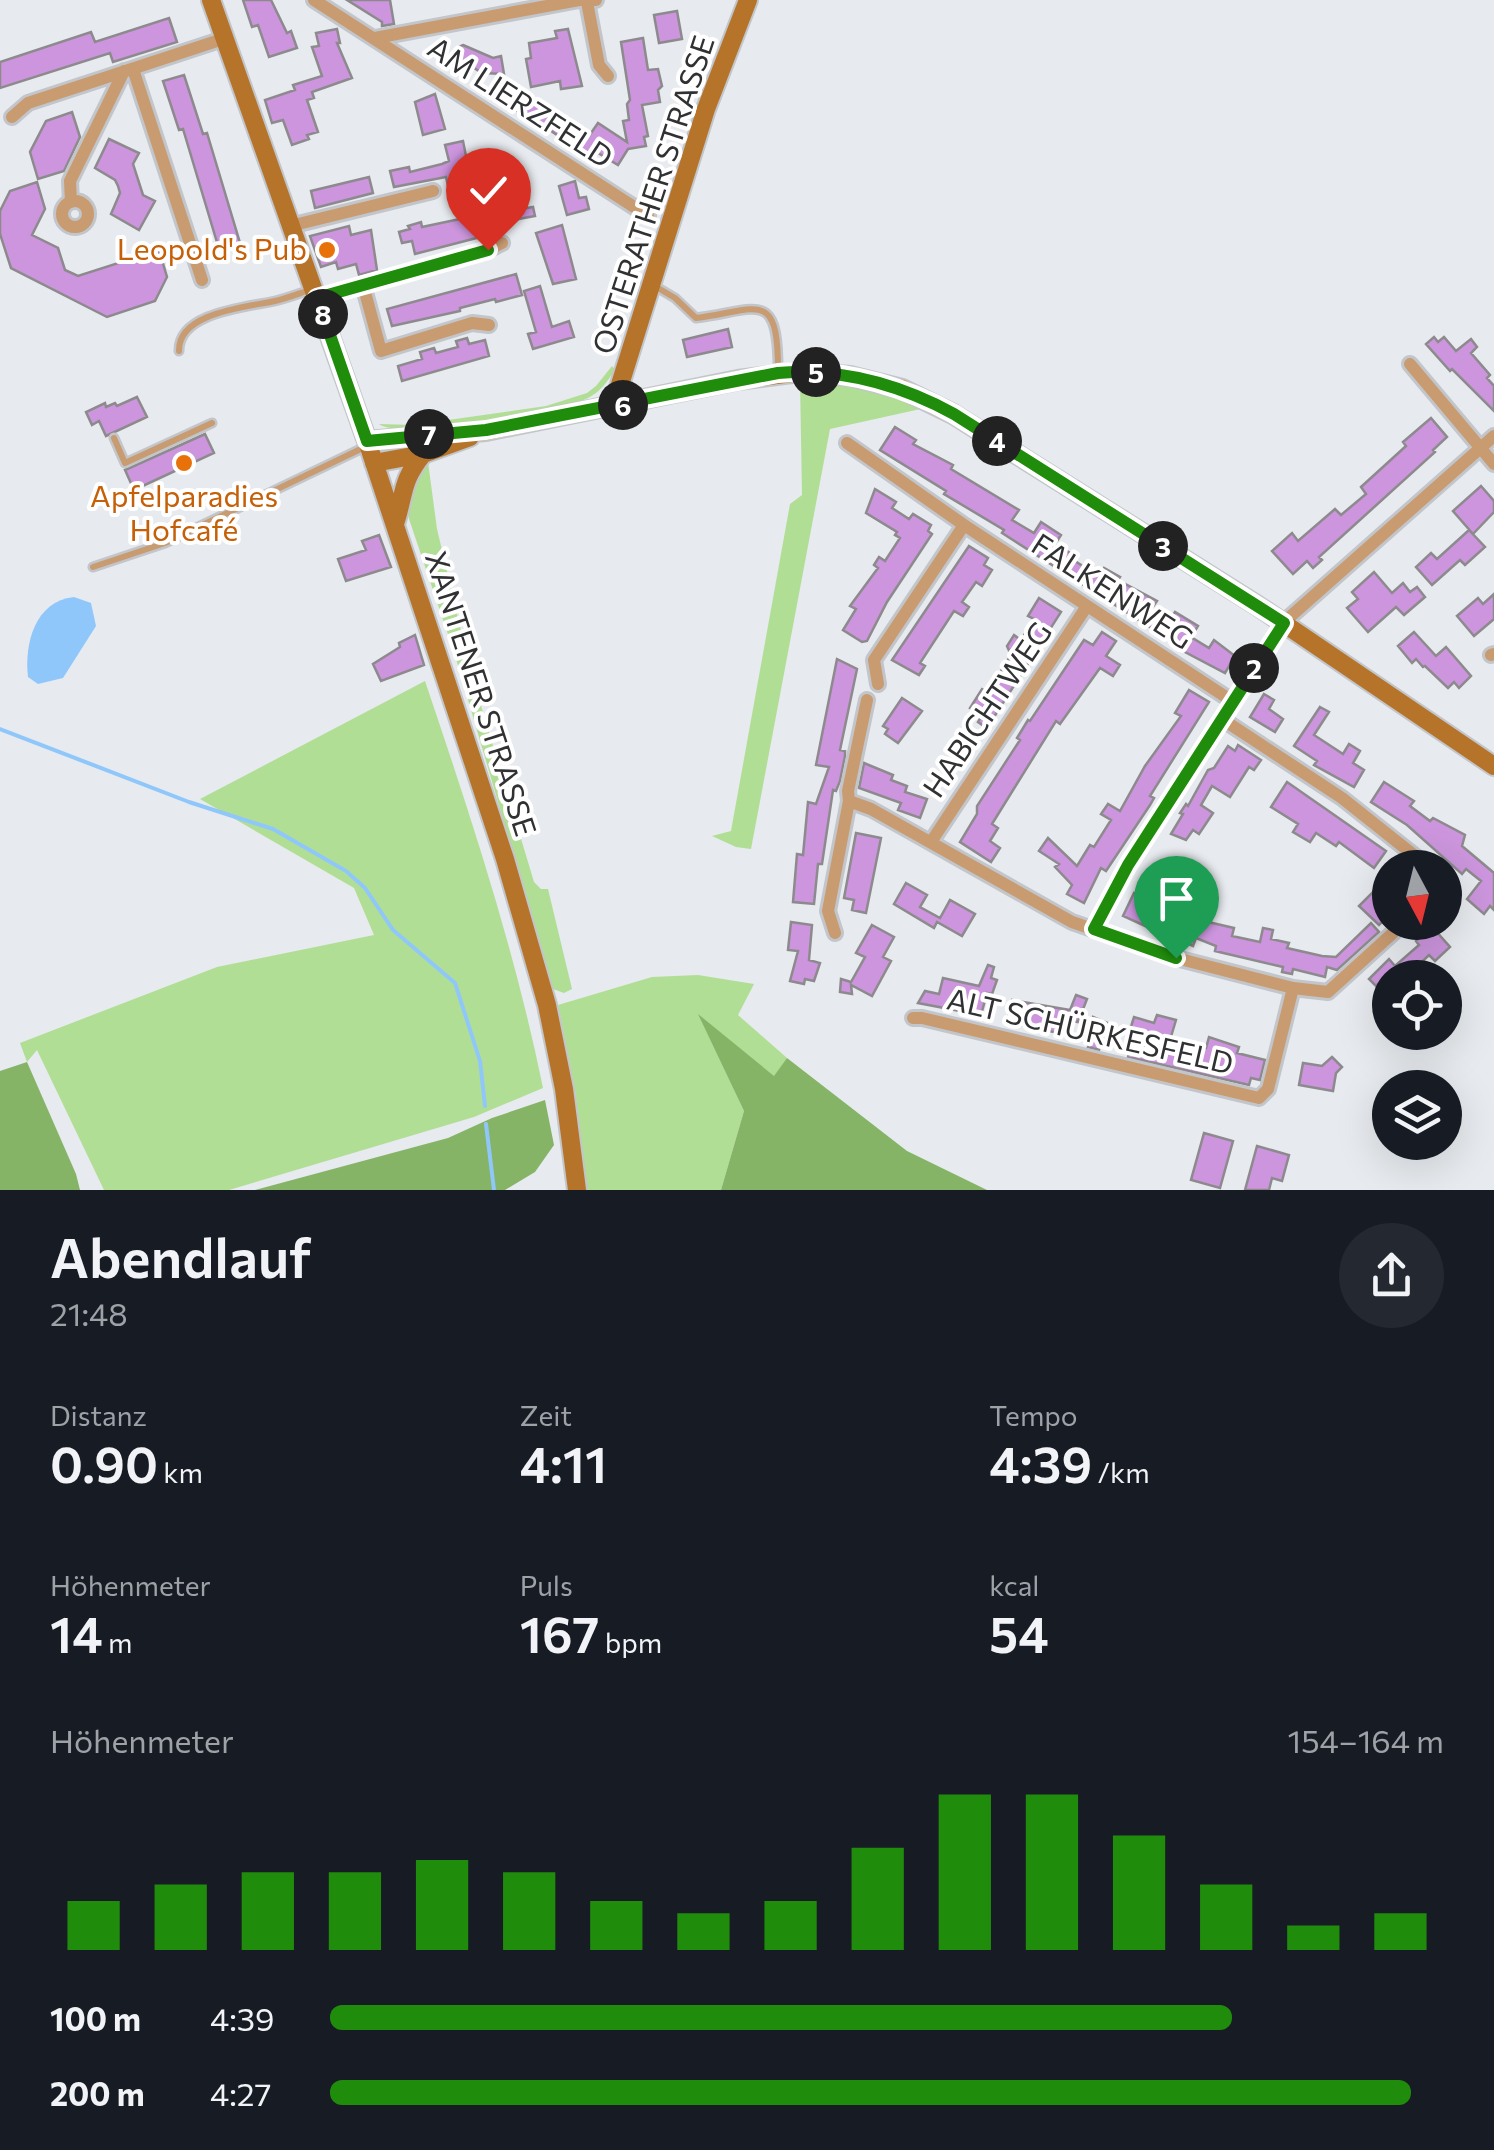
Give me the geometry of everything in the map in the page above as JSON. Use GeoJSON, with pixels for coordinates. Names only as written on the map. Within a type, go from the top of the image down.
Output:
{"type":"FeatureCollection","features":[{"type":"Feature","properties":{"kind":"main road","name":"XANTENER STRASSE"},"geometry":{"type":"LineString","coordinates":[[211,0],[370,450],[528,934],[564,1089],[578,1190]]}},
{"type":"Feature","properties":{"kind":"main road","name":"OSTERATHER STRASSE"},"geometry":{"type":"LineString","coordinates":[[613,407],[706,109],[748,0]]}},
{"type":"Feature","properties":{"kind":"main road"},"geometry":{"type":"LineString","coordinates":[[370,450],[778,373],[850,376],[902,389],[929,400],[1284,623],[1494,766]]}},
{"type":"Feature","properties":{"kind":"main road"},"geometry":{"type":"LineString","coordinates":[[370,450],[423,454],[486,430]]}},
{"type":"Feature","properties":{"kind":"main road"},"geometry":{"type":"LineString","coordinates":[[395,524],[402,503],[402,486],[423,454]]}},
{"type":"Feature","properties":{"kind":"street","name":"AM LIERZFELD"},"geometry":{"type":"LineString","coordinates":[[314,0],[648,216]]}},
{"type":"Feature","properties":{"kind":"street"},"geometry":{"type":"LineString","coordinates":[[375,38],[585,0],[599,65],[608,76]]}},
{"type":"Feature","properties":{"kind":"street"},"geometry":{"type":"LineString","coordinates":[[12,118],[28,103],[224,39]]}},
{"type":"Feature","properties":{"kind":"street"},"geometry":{"type":"LineString","coordinates":[[71,202],[70,181],[129,70]]}},
{"type":"Feature","properties":{"kind":"street"},"geometry":{"type":"LineString","coordinates":[[129,70],[202,280]]}},
{"type":"Feature","properties":{"kind":"street"},"geometry":{"type":"LineString","coordinates":[[290,226],[433,191]]}},
{"type":"Feature","properties":{"kind":"street"},"geometry":{"type":"LineString","coordinates":[[315,293],[363,285],[502,243]]}},
{"type":"Feature","properties":{"kind":"street"},"geometry":{"type":"LineString","coordinates":[[363,285],[381,351],[472,322],[489,325]]}},
{"type":"Feature","properties":{"kind":"street"},"geometry":{"type":"LineString","coordinates":[[1410,364],[1494,464]]}},
{"type":"Feature","properties":{"kind":"street"},"geometry":{"type":"LineString","coordinates":[[1094,929],[1128,865],[1284,623],[1494,436]]}},
{"type":"Feature","properties":{"kind":"street","name":"FALKENWEG"},"geometry":{"type":"LineString","coordinates":[[846,443],[1232,701]]}},
{"type":"Feature","properties":{"kind":"street"},"geometry":{"type":"LineString","coordinates":[[878,684],[874,660],[964,525]]}},
{"type":"Feature","properties":{"kind":"street","name":"HABICHTWEG"},"geometry":{"type":"LineString","coordinates":[[931,842],[1087,606]]}},
{"type":"Feature","properties":{"kind":"street"},"geometry":{"type":"LineString","coordinates":[[835,933],[828,911],[867,700]]}},
{"type":"Feature","properties":{"kind":"street"},"geometry":{"type":"LineString","coordinates":[[1222,718],[1342,798],[1407,850]]}},
{"type":"Feature","properties":{"kind":"street"},"geometry":{"type":"LineString","coordinates":[[849,800],[871,808],[1072,922],[1176,958],[1293,988],[1328,992],[1385,940]]}},
{"type":"Feature","properties":{"kind":"street","name":"ALT SCHÜRKESFELD"},"geometry":{"type":"LineString","coordinates":[[913,1018],[1260,1098],[1268,1089],[1293,988]]}},
{"type":"Feature","properties":{"kind":"lane"},"geometry":{"type":"LineString","coordinates":[[652,284],[696,318],[751,307],[767,313],[775,328],[778,373]]}},
{"type":"Feature","properties":{"kind":"lane"},"geometry":{"type":"LineString","coordinates":[[179,350],[178,344],[190,326],[238,306],[315,293]]}},
{"type":"Feature","properties":{"kind":"lane"},"geometry":{"type":"LineString","coordinates":[[114,438],[125,463],[212,423]]}},
{"type":"Feature","properties":{"kind":"lane"},"geometry":{"type":"LineString","coordinates":[[92,567],[166,543],[370,450]]}},
{"type":"Feature","properties":{"kind":"green space"},"geometry":{"type":"Polygon","coordinates":[[[612,366],[615,370],[603,386],[592,396],[572,404],[447,427],[393,428],[379,424],[413,425],[546,406],[587,393],[612,366]]]}},
{"type":"Feature","properties":{"kind":"green space"},"geometry":{"type":"Polygon","coordinates":[[[800,380],[863,389],[925,408],[830,429],[751,849],[712,836],[731,831],[790,504],[802,495],[800,380]]]}},
{"type":"Feature","properties":{"kind":"green space"},"geometry":{"type":"Polygon","coordinates":[[[428,462],[437,529],[470,669],[534,882],[541,889],[548,889],[572,989],[564,993],[553,989],[454,652],[409,519],[411,488],[428,462]]]}},
{"type":"Feature","properties":{"kind":"green space"},"geometry":{"type":"Polygon","coordinates":[[[425,681],[505,934],[543,1088],[474,1117],[229,1190],[104,1190],[37,1050],[27,1062],[20,1043],[217,967],[374,935],[354,888],[200,799],[425,681]]]}},
{"type":"Feature","properties":{"kind":"green space"},"geometry":{"type":"Polygon","coordinates":[[[698,975],[754,984],[738,1015],[787,1058],[775,1077],[700,1017],[744,1111],[721,1190],[587,1190],[575,1090],[558,1005],[652,977],[698,975]]]}},
{"type":"Feature","properties":{"kind":"green space"},"geometry":{"type":"Polygon","coordinates":[[[698,1014],[774,1076],[787,1058],[907,1151],[987,1190],[721,1190],[744,1111],[698,1014]]]}},
{"type":"Feature","properties":{"kind":"green space"},"geometry":{"type":"Polygon","coordinates":[[[27,1062],[80,1190],[0,1190],[0,1071],[27,1062]]]}},
{"type":"Feature","properties":{"kind":"green space"},"geometry":{"type":"Polygon","coordinates":[[[545,1100],[554,1145],[535,1172],[505,1190],[255,1190],[448,1138],[545,1100]]]}},
{"type":"Feature","properties":{"kind":"water"},"geometry":{"type":"Polygon","coordinates":[[[74,597],[91,603],[96,626],[63,678],[38,684],[28,677],[27,664],[35,626],[50,607],[74,597]]]}},
{"type":"Feature","properties":{"kind":"building"},"geometry":{"type":"Polygon","coordinates":[[[243,0],[271,0],[297,48],[269,57],[258,25],[252,27],[243,0]]]}},
{"type":"Feature","properties":{"kind":"building"},"geometry":{"type":"Polygon","coordinates":[[[347,0],[390,0],[394,24],[382,26],[382,22],[347,0]]]}},
{"type":"Feature","properties":{"kind":"building"},"geometry":{"type":"Polygon","coordinates":[[[677,11],[682,39],[659,43],[654,15],[677,11]]]}},
{"type":"Feature","properties":{"kind":"building"},"geometry":{"type":"Polygon","coordinates":[[[169,18],[177,42],[113,62],[110,53],[0,88],[0,62],[91,32],[95,42],[169,18]]]}},
{"type":"Feature","properties":{"kind":"building"},"geometry":{"type":"Polygon","coordinates":[[[337,29],[337,43],[352,78],[312,92],[314,98],[307,100],[318,132],[292,145],[283,120],[272,123],[265,100],[322,76],[312,47],[319,46],[316,33],[337,29]]]}},
{"type":"Feature","properties":{"kind":"building"},"geometry":{"type":"Polygon","coordinates":[[[568,29],[582,86],[561,89],[560,81],[531,87],[526,59],[531,58],[529,43],[557,38],[555,31],[568,29]]]}},
{"type":"Feature","properties":{"kind":"building"},"geometry":{"type":"Polygon","coordinates":[[[643,38],[648,70],[658,69],[662,86],[658,90],[660,102],[642,105],[646,146],[628,149],[618,165],[598,153],[593,159],[568,143],[576,130],[589,136],[598,123],[627,142],[623,121],[629,120],[630,100],[621,42],[643,38]]]}},
{"type":"Feature","properties":{"kind":"building"},"geometry":{"type":"Polygon","coordinates":[[[463,45],[493,58],[501,56],[504,74],[482,73],[455,56],[456,48],[463,45]]]}},
{"type":"Feature","properties":{"kind":"building"},"geometry":{"type":"Polygon","coordinates":[[[184,75],[203,134],[207,133],[240,243],[219,249],[183,129],[179,130],[163,81],[184,75]]]}},
{"type":"Feature","properties":{"kind":"building"},"geometry":{"type":"Polygon","coordinates":[[[502,78],[557,116],[560,137],[538,122],[536,125],[493,93],[502,78]]]}},
{"type":"Feature","properties":{"kind":"building"},"geometry":{"type":"Polygon","coordinates":[[[435,94],[445,129],[423,135],[415,102],[435,94]]]}},
{"type":"Feature","properties":{"kind":"building"},"geometry":{"type":"Polygon","coordinates":[[[72,112],[80,137],[64,171],[38,179],[30,152],[46,121],[72,112]]]}},
{"type":"Feature","properties":{"kind":"building"},"geometry":{"type":"Polygon","coordinates":[[[109,139],[139,153],[133,164],[143,195],[155,201],[139,230],[111,214],[120,193],[118,186],[95,168],[109,139]]]}},
{"type":"Feature","properties":{"kind":"building"},"geometry":{"type":"Polygon","coordinates":[[[463,141],[466,156],[472,155],[476,171],[456,175],[461,197],[451,199],[446,177],[394,187],[390,171],[409,167],[410,172],[442,164],[449,161],[445,145],[463,141]]]}},
{"type":"Feature","properties":{"kind":"building"},"geometry":{"type":"Polygon","coordinates":[[[369,177],[373,193],[315,208],[311,191],[369,177]]]}},
{"type":"Feature","properties":{"kind":"building"},"geometry":{"type":"Polygon","coordinates":[[[575,181],[579,198],[586,197],[589,209],[567,215],[559,186],[575,181]]]}},
{"type":"Feature","properties":{"kind":"building"},"geometry":{"type":"Polygon","coordinates":[[[37,182],[45,209],[32,235],[58,248],[65,270],[78,276],[159,250],[167,277],[155,301],[107,317],[11,268],[0,234],[0,211],[10,191],[37,182]]]}},
{"type":"Feature","properties":{"kind":"building"},"geometry":{"type":"Polygon","coordinates":[[[523,193],[527,208],[533,207],[535,216],[485,225],[488,235],[415,254],[412,241],[402,243],[399,232],[410,229],[408,226],[421,222],[422,227],[507,208],[504,198],[523,193]]]}},
{"type":"Feature","properties":{"kind":"building"},"geometry":{"type":"Polygon","coordinates":[[[562,225],[576,279],[553,284],[536,233],[562,225]]]}},
{"type":"Feature","properties":{"kind":"building"},"geometry":{"type":"Polygon","coordinates":[[[349,226],[351,235],[371,230],[377,270],[359,275],[356,264],[338,269],[336,262],[321,267],[310,236],[349,226]]]}},
{"type":"Feature","properties":{"kind":"building"},"geometry":{"type":"Polygon","coordinates":[[[516,274],[522,295],[392,326],[387,309],[516,274]]]}},
{"type":"Feature","properties":{"kind":"building"},"geometry":{"type":"Polygon","coordinates":[[[540,286],[552,327],[569,321],[574,337],[533,349],[528,334],[536,332],[524,291],[540,286]]]}},
{"type":"Feature","properties":{"kind":"building"},"geometry":{"type":"Polygon","coordinates":[[[728,329],[732,347],[687,357],[683,340],[728,329]]]}},
{"type":"Feature","properties":{"kind":"building"},"geometry":{"type":"Polygon","coordinates":[[[1434,337],[1438,342],[1444,337],[1456,351],[1471,339],[1477,347],[1471,353],[1490,375],[1487,378],[1494,386],[1494,411],[1426,344],[1434,337]]]}},
{"type":"Feature","properties":{"kind":"building"},"geometry":{"type":"Polygon","coordinates":[[[467,338],[469,344],[485,340],[489,356],[402,381],[398,366],[422,359],[420,352],[434,348],[436,353],[458,347],[456,341],[467,338]]]}},
{"type":"Feature","properties":{"kind":"building"},"geometry":{"type":"Polygon","coordinates":[[[137,397],[147,417],[106,436],[99,421],[92,425],[86,412],[105,403],[106,407],[115,403],[117,406],[137,397]]]}},
{"type":"Feature","properties":{"kind":"building"},"geometry":{"type":"Polygon","coordinates":[[[1431,418],[1447,437],[1435,452],[1319,557],[1322,560],[1313,568],[1307,561],[1293,574],[1272,551],[1292,533],[1298,541],[1335,509],[1341,515],[1366,494],[1361,487],[1431,418]]]}},
{"type":"Feature","properties":{"kind":"building"},"geometry":{"type":"Polygon","coordinates":[[[895,427],[916,440],[913,444],[953,465],[951,469],[1019,510],[1012,520],[1034,533],[1041,522],[1061,535],[1055,544],[1072,554],[1070,558],[1099,576],[1104,568],[1157,601],[1150,611],[1168,622],[1175,612],[1198,626],[1191,637],[1209,648],[1214,640],[1235,656],[1225,673],[1183,651],[880,450],[895,427]]]}},
{"type":"Feature","properties":{"kind":"building"},"geometry":{"type":"Polygon","coordinates":[[[205,434],[214,453],[134,490],[125,470],[205,434]]]}},
{"type":"Feature","properties":{"kind":"building"},"geometry":{"type":"Polygon","coordinates":[[[1481,486],[1494,501],[1494,512],[1473,534],[1453,511],[1481,486]]]}},
{"type":"Feature","properties":{"kind":"building"},"geometry":{"type":"Polygon","coordinates":[[[875,489],[896,502],[892,508],[909,519],[913,514],[931,525],[928,531],[932,534],[887,602],[867,641],[862,642],[843,630],[856,609],[850,606],[878,568],[874,565],[879,557],[885,561],[900,538],[895,535],[897,532],[866,513],[875,489]]]}},
{"type":"Feature","properties":{"kind":"building"},"geometry":{"type":"Polygon","coordinates":[[[1469,530],[1485,547],[1465,565],[1460,560],[1432,585],[1416,567],[1431,553],[1437,559],[1469,530]]]}},
{"type":"Feature","properties":{"kind":"building"},"geometry":{"type":"Polygon","coordinates":[[[379,535],[391,567],[346,581],[338,559],[366,550],[362,541],[379,535]]]}},
{"type":"Feature","properties":{"kind":"building"},"geometry":{"type":"Polygon","coordinates":[[[969,546],[988,558],[984,565],[992,570],[982,586],[976,582],[962,602],[969,607],[963,616],[954,611],[920,663],[925,666],[919,675],[892,660],[969,546]]]}},
{"type":"Feature","properties":{"kind":"building"},"geometry":{"type":"Polygon","coordinates":[[[1374,572],[1392,593],[1403,583],[1410,592],[1417,587],[1425,597],[1404,615],[1396,607],[1368,632],[1347,608],[1358,599],[1352,592],[1374,572]]]}},
{"type":"Feature","properties":{"kind":"building"},"geometry":{"type":"Polygon","coordinates":[[[1494,594],[1494,619],[1474,636],[1457,616],[1478,598],[1483,604],[1494,594]]]}},
{"type":"Feature","properties":{"kind":"building"},"geometry":{"type":"Polygon","coordinates":[[[1039,598],[1061,612],[987,728],[978,722],[982,715],[970,708],[982,689],[988,692],[1011,655],[1007,646],[1014,635],[1021,640],[1034,619],[1028,616],[1039,598]]]}},
{"type":"Feature","properties":{"kind":"building"},"geometry":{"type":"Polygon","coordinates":[[[1102,632],[1116,641],[1106,656],[1120,665],[1113,676],[1100,668],[1060,724],[1056,721],[992,824],[998,828],[990,841],[1000,848],[991,862],[960,842],[977,814],[977,806],[1020,740],[1017,738],[1028,720],[1084,640],[1093,645],[1102,632]]]}},
{"type":"Feature","properties":{"kind":"building"},"geometry":{"type":"Polygon","coordinates":[[[1414,632],[1436,656],[1446,647],[1471,676],[1459,688],[1454,682],[1448,688],[1416,659],[1412,663],[1398,646],[1414,632]]]}},
{"type":"Feature","properties":{"kind":"building"},"geometry":{"type":"Polygon","coordinates":[[[415,635],[424,665],[381,681],[373,664],[415,635]]]}},
{"type":"Feature","properties":{"kind":"building"},"geometry":{"type":"Polygon","coordinates":[[[837,659],[857,669],[840,750],[845,751],[845,756],[840,781],[833,790],[814,904],[793,902],[797,854],[803,855],[808,802],[816,804],[829,767],[816,765],[837,659]]]}},
{"type":"Feature","properties":{"kind":"building"},"geometry":{"type":"Polygon","coordinates":[[[1189,690],[1209,702],[1150,796],[1154,798],[1150,805],[1106,871],[1101,868],[1084,903],[1067,894],[1072,885],[1055,867],[1059,864],[1039,851],[1048,838],[1077,866],[1111,820],[1101,814],[1108,804],[1120,811],[1145,766],[1181,716],[1175,713],[1189,690]]]}},
{"type":"Feature","properties":{"kind":"building"},"geometry":{"type":"Polygon","coordinates":[[[1264,694],[1274,700],[1269,709],[1283,719],[1275,732],[1250,717],[1264,694]]]}},
{"type":"Feature","properties":{"kind":"building"},"geometry":{"type":"Polygon","coordinates":[[[902,698],[922,711],[898,743],[885,734],[888,729],[883,726],[902,698]]]}},
{"type":"Feature","properties":{"kind":"building"},"geometry":{"type":"Polygon","coordinates":[[[1320,707],[1329,712],[1314,735],[1343,754],[1349,744],[1360,751],[1353,763],[1364,770],[1354,787],[1314,765],[1317,761],[1294,746],[1320,707]]]}},
{"type":"Feature","properties":{"kind":"building"},"geometry":{"type":"Polygon","coordinates":[[[1238,745],[1261,760],[1254,770],[1249,767],[1230,797],[1212,786],[1201,805],[1213,813],[1199,834],[1193,830],[1186,840],[1171,834],[1208,770],[1214,768],[1228,746],[1235,751],[1238,745]]]}},
{"type":"Feature","properties":{"kind":"building"},"geometry":{"type":"Polygon","coordinates":[[[864,763],[893,775],[891,780],[907,786],[905,792],[927,799],[920,818],[898,810],[901,803],[859,788],[864,763]]]}},
{"type":"Feature","properties":{"kind":"building"},"geometry":{"type":"Polygon","coordinates":[[[1287,782],[1385,850],[1372,850],[1372,867],[1339,842],[1336,846],[1316,833],[1310,842],[1293,832],[1298,824],[1271,807],[1287,782]]]}},
{"type":"Feature","properties":{"kind":"building"},"geometry":{"type":"Polygon","coordinates":[[[1384,782],[1414,801],[1410,806],[1430,821],[1433,818],[1465,835],[1462,846],[1494,873],[1494,910],[1490,906],[1484,914],[1467,899],[1481,881],[1466,869],[1462,874],[1462,850],[1435,850],[1407,825],[1371,802],[1384,782]]]}},
{"type":"Feature","properties":{"kind":"building"},"geometry":{"type":"Polygon","coordinates":[[[856,833],[881,838],[866,913],[852,910],[854,900],[844,898],[856,833]]]}},
{"type":"Feature","properties":{"kind":"building"},"geometry":{"type":"Polygon","coordinates":[[[906,883],[927,895],[920,907],[940,918],[950,900],[975,914],[962,936],[937,922],[934,928],[894,904],[906,883]]]}},
{"type":"Feature","properties":{"kind":"building"},"geometry":{"type":"Polygon","coordinates":[[[1134,893],[1155,903],[1153,908],[1159,911],[1155,920],[1173,929],[1170,937],[1164,938],[1123,916],[1134,893]]]}},
{"type":"Feature","properties":{"kind":"building"},"geometry":{"type":"Polygon","coordinates":[[[1372,893],[1372,918],[1359,906],[1372,893]]]}},
{"type":"Feature","properties":{"kind":"building"},"geometry":{"type":"Polygon","coordinates":[[[1191,912],[1205,918],[1204,921],[1234,928],[1232,936],[1260,942],[1263,928],[1273,930],[1271,939],[1289,943],[1287,948],[1322,956],[1336,957],[1371,923],[1372,938],[1337,970],[1327,967],[1325,977],[1293,969],[1292,974],[1282,972],[1283,967],[1215,951],[1216,946],[1196,938],[1193,946],[1173,937],[1180,923],[1186,925],[1191,912]]]}},
{"type":"Feature","properties":{"kind":"building"},"geometry":{"type":"Polygon","coordinates":[[[791,922],[812,925],[809,960],[820,963],[814,981],[805,979],[804,984],[790,981],[798,951],[788,950],[791,922]]]}},
{"type":"Feature","properties":{"kind":"building"},"geometry":{"type":"Polygon","coordinates":[[[872,925],[894,937],[883,957],[891,961],[872,996],[851,985],[852,994],[840,992],[841,979],[851,982],[865,957],[856,953],[872,925]]]}},
{"type":"Feature","properties":{"kind":"building"},"geometry":{"type":"Polygon","coordinates":[[[1444,940],[1450,947],[1436,960],[1429,955],[1424,960],[1402,960],[1419,945],[1416,941],[1444,940]]]}},
{"type":"Feature","properties":{"kind":"building"},"geometry":{"type":"Polygon","coordinates":[[[988,965],[994,967],[991,978],[997,980],[992,994],[987,993],[981,1015],[918,1003],[925,991],[939,994],[943,978],[979,986],[988,965]]]}},
{"type":"Feature","properties":{"kind":"building"},"geometry":{"type":"Polygon","coordinates":[[[1076,995],[1087,999],[1068,1035],[1007,1022],[1012,1000],[1070,1010],[1076,995]]]}},
{"type":"Feature","properties":{"kind":"building"},"geometry":{"type":"Polygon","coordinates":[[[1157,1015],[1176,1020],[1170,1040],[1206,1048],[1209,1037],[1239,1047],[1237,1053],[1265,1060],[1260,1080],[1251,1078],[1249,1085],[1128,1057],[1133,1038],[1128,1036],[1134,1017],[1154,1023],[1157,1015]]]}},
{"type":"Feature","properties":{"kind":"building"},"geometry":{"type":"Polygon","coordinates":[[[1093,1017],[1115,1026],[1111,1042],[1102,1040],[1099,1050],[1088,1047],[1093,1017]]]}},
{"type":"Feature","properties":{"kind":"building"},"geometry":{"type":"Polygon","coordinates":[[[1332,1057],[1342,1067],[1336,1073],[1333,1091],[1299,1085],[1303,1063],[1322,1066],[1332,1057]]]}},
{"type":"Feature","properties":{"kind":"building"},"geometry":{"type":"Polygon","coordinates":[[[1204,1133],[1233,1141],[1220,1188],[1191,1180],[1204,1133]]]}},
{"type":"Feature","properties":{"kind":"building"},"geometry":{"type":"Polygon","coordinates":[[[1257,1146],[1289,1155],[1282,1181],[1272,1178],[1269,1190],[1245,1190],[1257,1146]]]}},
{"type":"Feature","properties":{"kind":"waterway"},"geometry":{"type":"LineString","coordinates":[[0,729],[189,802],[273,829],[346,871],[365,888],[393,930],[455,983],[480,1061],[485,1106]]}},
{"type":"Feature","properties":{"kind":"waterway"},"geometry":{"type":"LineString","coordinates":[[486,1124],[494,1190]]}},
{"type":"Feature","properties":{"kind":"place","name":"Leopold's Pub"},"geometry":{"type":"Point","coordinates":[327,250]}},
{"type":"Feature","properties":{"kind":"place","name":"Apfelparadies Hofcafé"},"geometry":{"type":"Point","coordinates":[184,463]}},
{"type":"Feature","properties":{"kind":"route"},"geometry":{"type":"LineString","coordinates":[[488,250],[317,298],[367,441],[486,430],[778,373],[850,376],[902,389],[954,414],[1284,623],[1128,865],[1094,929],[1176,958]]}}]}
